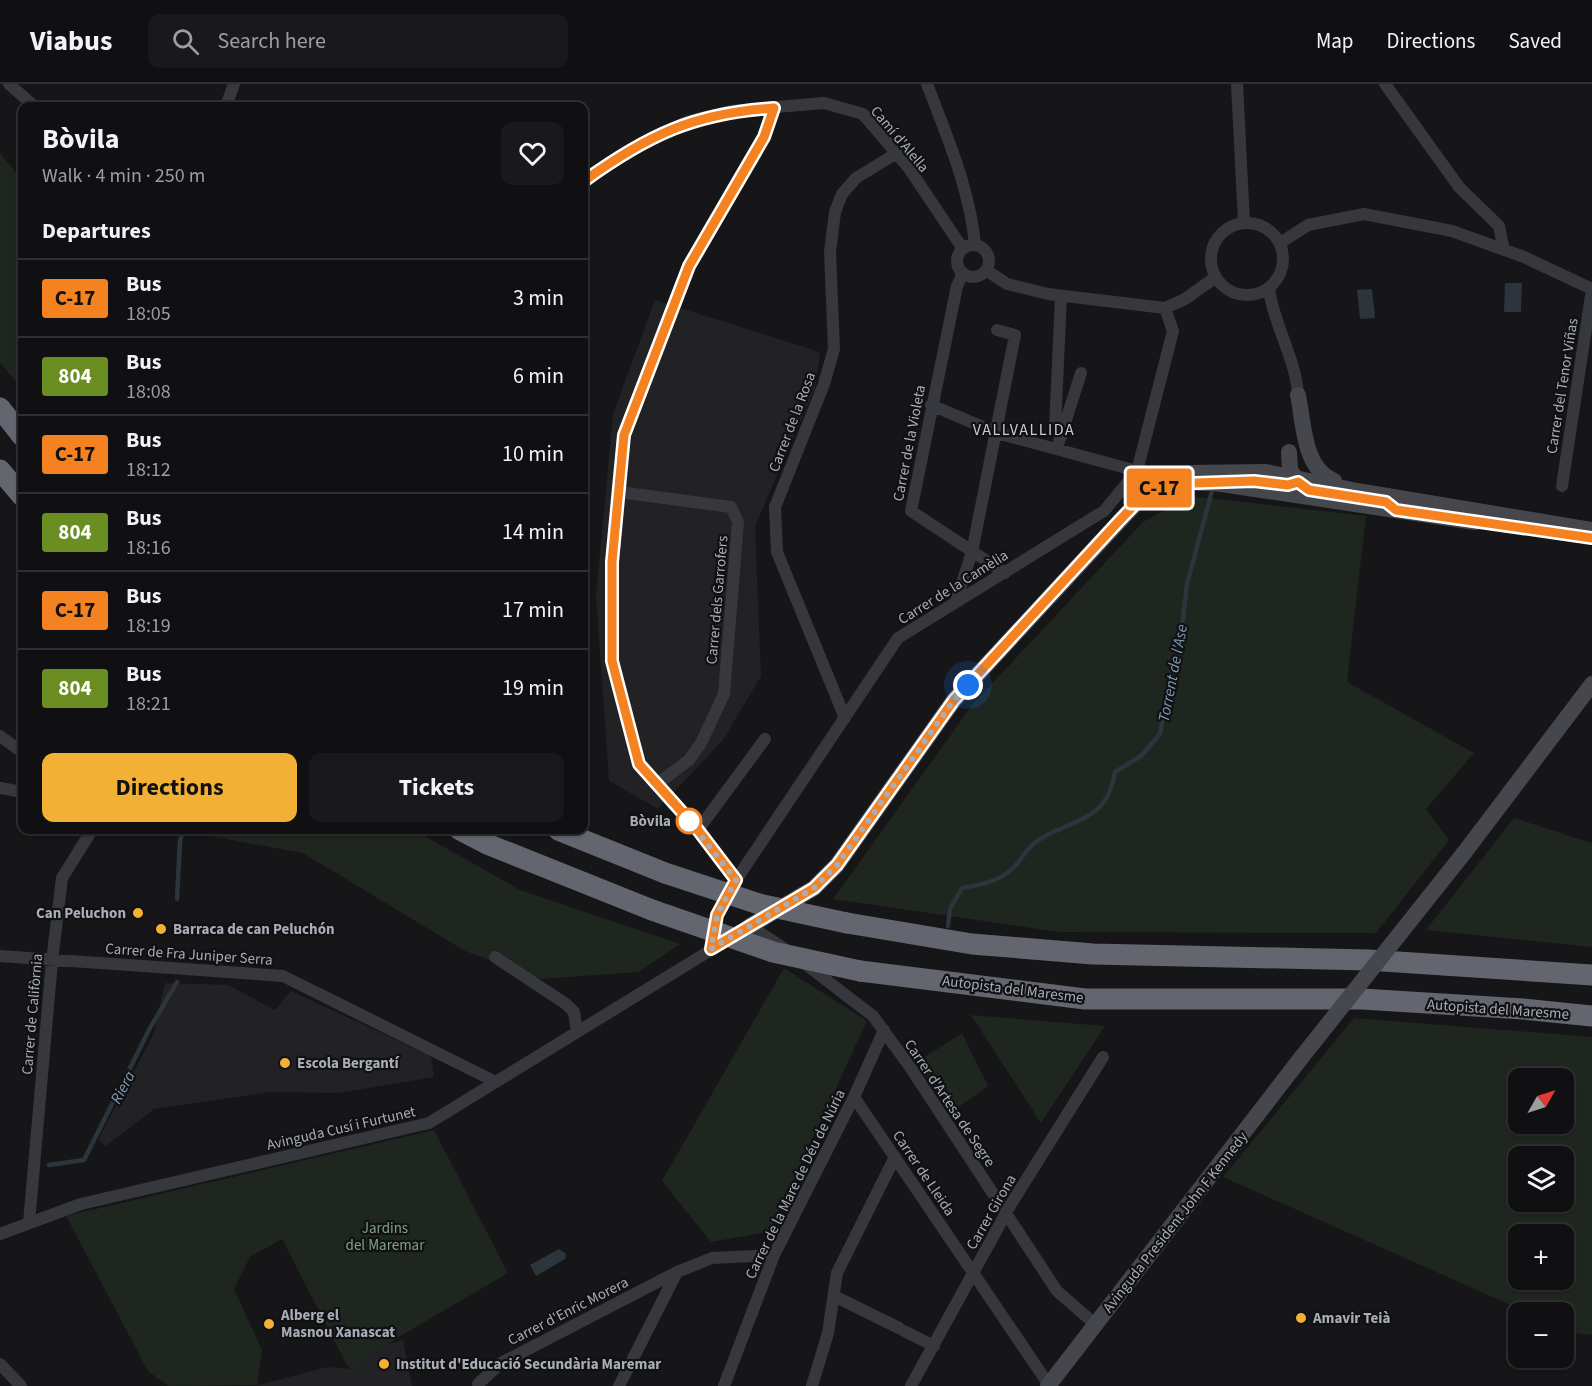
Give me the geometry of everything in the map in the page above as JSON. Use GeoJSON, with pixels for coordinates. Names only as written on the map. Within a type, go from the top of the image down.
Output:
{"type":"FeatureCollection","features":[{"type":"Feature","properties":{"kind":"highway"},"geometry":{"type":"LineString","coordinates":[[0,408],[18,430]]}},
{"type":"Feature","properties":{"kind":"highway"},"geometry":{"type":"LineString","coordinates":[[0,470],[18,491]]}},
{"type":"Feature","properties":{"kind":"highway","name":"Autopista del Maresme"},"geometry":{"type":"LineString","coordinates":[[468,834],[487,844],[652,910],[773,952],[860,970],[1085,999],[1362,999],[1522,1009],[1592,1016]]}},
{"type":"Feature","properties":{"kind":"highway"},"geometry":{"type":"LineString","coordinates":[[568,834],[665,873],[759,904],[847,923],[972,944],[1093,954],[1368,960],[1592,975]]}},
{"type":"Feature","properties":{"kind":"street"},"geometry":{"type":"LineString","coordinates":[[9,84],[29,102]]}},
{"type":"Feature","properties":{"kind":"street"},"geometry":{"type":"LineString","coordinates":[[227,102],[234,84]]}},
{"type":"Feature","properties":{"kind":"street"},"geometry":{"type":"LineString","coordinates":[[927,84],[962,178],[972,216],[969,247],[957,263],[963,273],[975,277],[986,270]]}},
{"type":"Feature","properties":{"kind":"street"},"geometry":{"type":"LineString","coordinates":[[1237,84],[1244,222]]}},
{"type":"Feature","properties":{"kind":"street"},"geometry":{"type":"LineString","coordinates":[[1385,84],[1459,187],[1499,226],[1504,250]]}},
{"type":"Feature","properties":{"kind":"street","name":"Camí d'Alella"},"geometry":{"type":"LineString","coordinates":[[588,178],[646,141],[689,121],[731,111],[824,103],[863,114],[897,153],[969,247]]}},
{"type":"Feature","properties":{"kind":"street"},"geometry":{"type":"LineString","coordinates":[[736,880],[698,830],[639,764],[612,661],[612,562],[624,435],[673,302],[689,266],[764,137],[774,108]]}},
{"type":"Feature","properties":{"kind":"street","name":"Carrer de la Rosa"},"geometry":{"type":"LineString","coordinates":[[845,717],[777,552],[775,507],[824,384],[834,349],[830,252],[835,212],[842,194],[856,178],[897,153]]}},
{"type":"Feature","properties":{"kind":"street","name":"Carrer del Tenor Viñas"},"geometry":{"type":"LineString","coordinates":[[1280,243],[1308,225],[1364,214],[1452,231],[1504,250],[1592,289],[1562,486]]}},
{"type":"Feature","properties":{"kind":"street"},"geometry":{"type":"LineString","coordinates":[[1244,222],[1265,227],[1280,243],[1282,267],[1269,288],[1259,293],[1238,294],[1228,290],[1216,277],[1210,263],[1215,240],[1232,225],[1244,222]]}},
{"type":"Feature","properties":{"kind":"street"},"geometry":{"type":"LineString","coordinates":[[969,247],[987,255],[986,270]]}},
{"type":"Feature","properties":{"kind":"street"},"geometry":{"type":"LineString","coordinates":[[986,270],[1007,284],[1061,296],[1165,308],[1185,299],[1216,277]]}},
{"type":"Feature","properties":{"kind":"street","name":"Carrer de la Violeta"},"geometry":{"type":"LineString","coordinates":[[963,273],[957,286],[911,511],[1005,573]]}},
{"type":"Feature","properties":{"kind":"street"},"geometry":{"type":"LineString","coordinates":[[1269,288],[1271,306],[1287,352],[1298,395],[1310,454],[1317,469],[1325,477],[1357,490]]}},
{"type":"Feature","properties":{"kind":"street"},"geometry":{"type":"LineString","coordinates":[[1059,443],[1055,428],[1061,296]]}},
{"type":"Feature","properties":{"kind":"street"},"geometry":{"type":"LineString","coordinates":[[931,405],[997,433],[1059,443],[1137,471],[1173,331],[1165,308]]}},
{"type":"Feature","properties":{"kind":"street"},"geometry":{"type":"LineString","coordinates":[[957,601],[972,552],[1015,335],[997,330]]}},
{"type":"Feature","properties":{"kind":"street"},"geometry":{"type":"LineString","coordinates":[[1059,443],[1081,372]]}},
{"type":"Feature","properties":{"kind":"street"},"geometry":{"type":"LineString","coordinates":[[1057,382],[1075,391]]}},
{"type":"Feature","properties":{"kind":"street"},"geometry":{"type":"LineString","coordinates":[[1266,472],[1288,452],[1296,435],[1298,395]]}},
{"type":"Feature","properties":{"kind":"street"},"geometry":{"type":"LineString","coordinates":[[1288,452],[1290,470],[1309,490],[1386,502],[1396,510]]}},
{"type":"Feature","properties":{"kind":"street"},"geometry":{"type":"LineString","coordinates":[[1167,484],[1254,481],[1288,485],[1307,471],[1310,454]]}},
{"type":"Feature","properties":{"kind":"street","name":"Carrer de la Camèlia"},"geometry":{"type":"LineString","coordinates":[[711,949],[717,915],[736,880],[898,638],[1104,511],[1137,471]]}},
{"type":"Feature","properties":{"kind":"street"},"geometry":{"type":"LineString","coordinates":[[750,926],[814,888],[837,865],[954,700],[1142,497],[1189,473],[1266,472],[1592,530]]}},
{"type":"Feature","properties":{"kind":"street"},"geometry":{"type":"LineString","coordinates":[[1215,483],[1592,538]]}},
{"type":"Feature","properties":{"kind":"street","name":"Carrer dels Garrofers"},"geometry":{"type":"LineString","coordinates":[[619,492],[731,507],[738,522],[724,694],[701,744],[690,760],[653,780]]}},
{"type":"Feature","properties":{"kind":"street","name":"Avinguda President John F Kennedy"},"geometry":{"type":"LineString","coordinates":[[1049,1386],[1301,1058],[1464,853],[1592,684]]}},
{"type":"Feature","properties":{"kind":"street"},"geometry":{"type":"LineString","coordinates":[[0,736],[18,749]]}},
{"type":"Feature","properties":{"kind":"street"},"geometry":{"type":"LineString","coordinates":[[698,830],[765,740]]}},
{"type":"Feature","properties":{"kind":"street"},"geometry":{"type":"LineString","coordinates":[[0,788],[18,791]]}},
{"type":"Feature","properties":{"kind":"street","name":"Carrer de Califòrnia"},"geometry":{"type":"LineString","coordinates":[[29,1223],[52,961],[62,878],[90,834]]}},
{"type":"Feature","properties":{"kind":"street","name":"Avinguda Cusí i Furtunet"},"geometry":{"type":"LineString","coordinates":[[0,1234],[81,1204],[429,1123],[750,926]]}},
{"type":"Feature","properties":{"kind":"street","name":"Carrer d'Artesa de Segre"},"geometry":{"type":"LineString","coordinates":[[750,926],[873,1016],[1057,1292],[1096,1325]]}},
{"type":"Feature","properties":{"kind":"street","name":"Carrer de Fra Juniper Serra"},"geometry":{"type":"LineString","coordinates":[[0,956],[283,975],[496,1082]]}},
{"type":"Feature","properties":{"kind":"street"},"geometry":{"type":"LineString","coordinates":[[495,957],[566,1004],[574,1012],[577,1032]]}},
{"type":"Feature","properties":{"kind":"street","name":"Carrer de la Mare de Déu de Núria"},"geometry":{"type":"LineString","coordinates":[[724,1386],[774,1255],[854,1097],[884,1030]]}},
{"type":"Feature","properties":{"kind":"street","name":"Carrer Girona"},"geometry":{"type":"LineString","coordinates":[[911,1386],[1006,1214],[1103,1057]]}},
{"type":"Feature","properties":{"kind":"street","name":"Carrer de Lleida"},"geometry":{"type":"LineString","coordinates":[[854,1097],[1049,1386]]}},
{"type":"Feature","properties":{"kind":"street"},"geometry":{"type":"LineString","coordinates":[[812,1386],[828,1334],[837,1273],[895,1157]]}},
{"type":"Feature","properties":{"kind":"street","name":"Carrer d'Enric Morera"},"geometry":{"type":"LineString","coordinates":[[478,1384],[501,1363],[677,1272],[712,1258],[774,1255]]}},
{"type":"Feature","properties":{"kind":"street"},"geometry":{"type":"LineString","coordinates":[[619,1386],[677,1272]]}},
{"type":"Feature","properties":{"kind":"street"},"geometry":{"type":"LineString","coordinates":[[834,1296],[934,1346]]}},
{"type":"Feature","properties":{"kind":"street"},"geometry":{"type":"LineString","coordinates":[[0,1364],[21,1386]]}},
{"type":"Feature","properties":{"kind":"shaded area"},"geometry":{"type":"Polygon","coordinates":[[[1505,283],[1522,283],[1521,312],[1504,312],[1505,283]]]}},
{"type":"Feature","properties":{"kind":"shaded area"},"geometry":{"type":"Polygon","coordinates":[[[1372,289],[1375,318],[1360,319],[1357,290],[1372,289]]]}},
{"type":"Feature","properties":{"kind":"shaded area"},"geometry":{"type":"Polygon","coordinates":[[[655,300],[820,352],[815,388],[755,526],[761,676],[723,740],[658,809],[609,781],[596,596],[613,414],[655,300]]]}},
{"type":"Feature","properties":{"kind":"shaded area","name":"Escola Bergantí"},"geometry":{"type":"Polygon","coordinates":[[[165,983],[228,985],[275,1010],[291,991],[431,1056],[434,1077],[338,1093],[271,1092],[154,1109],[106,1146],[98,1140],[154,1033],[165,983]]]}},
{"type":"Feature","properties":{"kind":"shaded area"},"geometry":{"type":"Polygon","coordinates":[[[559,1249],[566,1254],[565,1259],[536,1276],[530,1265],[559,1249]]]}},
{"type":"Feature","properties":{"kind":"shaded area","name":"Institut d'Educació Secundària Maremar"},"geometry":{"type":"Polygon","coordinates":[[[403,1340],[412,1386],[255,1386],[327,1367],[354,1369],[387,1344],[403,1340]]]}},
{"type":"Feature","properties":{"kind":"green space"},"geometry":{"type":"Polygon","coordinates":[[[0,153],[18,175],[18,383],[0,363],[0,153]]]}},
{"type":"Feature","properties":{"kind":"green space"},"geometry":{"type":"Polygon","coordinates":[[[1190,496],[1366,516],[1347,682],[1474,753],[1426,809],[1449,840],[1376,933],[1059,932],[833,899],[973,704],[1143,522],[1190,496]]]}},
{"type":"Feature","properties":{"kind":"green space"},"geometry":{"type":"Polygon","coordinates":[[[1514,818],[1592,843],[1592,947],[1426,930],[1514,818]]]}},
{"type":"Feature","properties":{"kind":"green space"},"geometry":{"type":"Polygon","coordinates":[[[199,834],[421,834],[520,890],[680,944],[639,972],[541,979],[465,951],[303,853],[199,834]]]}},
{"type":"Feature","properties":{"kind":"green space"},"geometry":{"type":"Polygon","coordinates":[[[784,968],[867,1021],[769,1232],[711,1242],[662,1181],[784,968]]]}},
{"type":"Feature","properties":{"kind":"green space"},"geometry":{"type":"Polygon","coordinates":[[[971,1015],[1105,1026],[1041,1123],[971,1015]]]}},
{"type":"Feature","properties":{"kind":"green space"},"geometry":{"type":"Polygon","coordinates":[[[1354,1018],[1592,1037],[1592,1335],[1574,1333],[1574,1302],[1508,1302],[1508,1304],[1223,1177],[1354,1018]]]}},
{"type":"Feature","properties":{"kind":"green space"},"geometry":{"type":"Polygon","coordinates":[[[962,1033],[988,1086],[950,1113],[917,1062],[962,1033]]]}},
{"type":"Feature","properties":{"kind":"green space","name":"Jardins del Maremar"},"geometry":{"type":"Polygon","coordinates":[[[434,1130],[508,1273],[387,1344],[354,1369],[348,1367],[282,1239],[250,1257],[234,1289],[262,1350],[257,1385],[168,1386],[148,1371],[66,1216],[434,1130]]]}},
{"type":"Feature","properties":{"kind":"waterway","name":"Torrent de l'Ase"},"geometry":{"type":"LineString","coordinates":[[948,926],[950,909],[962,888],[998,879],[1016,865],[1037,841],[1096,810],[1111,789],[1115,772],[1141,756],[1160,734],[1173,661],[1179,654],[1187,584],[1212,491]]}},
{"type":"Feature","properties":{"kind":"waterway","name":"Riera"},"geometry":{"type":"LineString","coordinates":[[177,899],[182,834]]}},
{"type":"Feature","properties":{"kind":"waterway","name":"Riera"},"geometry":{"type":"LineString","coordinates":[[49,1165],[84,1160],[150,1028],[177,982]]}},
{"type":"Feature","properties":{"kind":"bus line","name":"C-17"},"geometry":{"type":"LineString","coordinates":[[588,178],[646,141],[689,121],[731,111],[774,108],[764,137],[689,266],[673,302],[624,435],[612,562],[612,661],[639,764],[698,830],[736,880],[717,915],[711,949],[814,888],[837,865],[954,700],[1142,497],[1167,484],[1254,481],[1288,485],[1298,482],[1309,490],[1386,502],[1396,510],[1592,538]]}},
{"type":"Feature","properties":{"kind":"place","name":"Bòvila"},"geometry":{"type":"Point","coordinates":[689,821]}},
{"type":"Feature","properties":{"kind":"place","name":"Can Peluchon"},"geometry":{"type":"Point","coordinates":[138,913]}},
{"type":"Feature","properties":{"kind":"place","name":"Barraca de can Peluchón"},"geometry":{"type":"Point","coordinates":[161,929]}},
{"type":"Feature","properties":{"kind":"place","name":"Escola Bergantí"},"geometry":{"type":"Point","coordinates":[285,1063]}},
{"type":"Feature","properties":{"kind":"place","name":"Amavir Teià"},"geometry":{"type":"Point","coordinates":[1301,1318]}},
{"type":"Feature","properties":{"kind":"place","name":"Alberg el Masnou Xanascat"},"geometry":{"type":"Point","coordinates":[269,1324]}},
{"type":"Feature","properties":{"kind":"place","name":"Institut d'Educació Secundària Maremar"},"geometry":{"type":"Point","coordinates":[384,1364]}},
{"type":"Feature","properties":{"kind":"district","name":"VALLVALLIDA"},"geometry":{"type":"Point","coordinates":[1024,429]}},
{"type":"Feature","properties":{"kind":"route"},"geometry":{"type":"LineString","coordinates":[[689,821],[736,880],[717,915],[711,949],[814,888],[837,865],[954,700],[968,685]]}}]}
